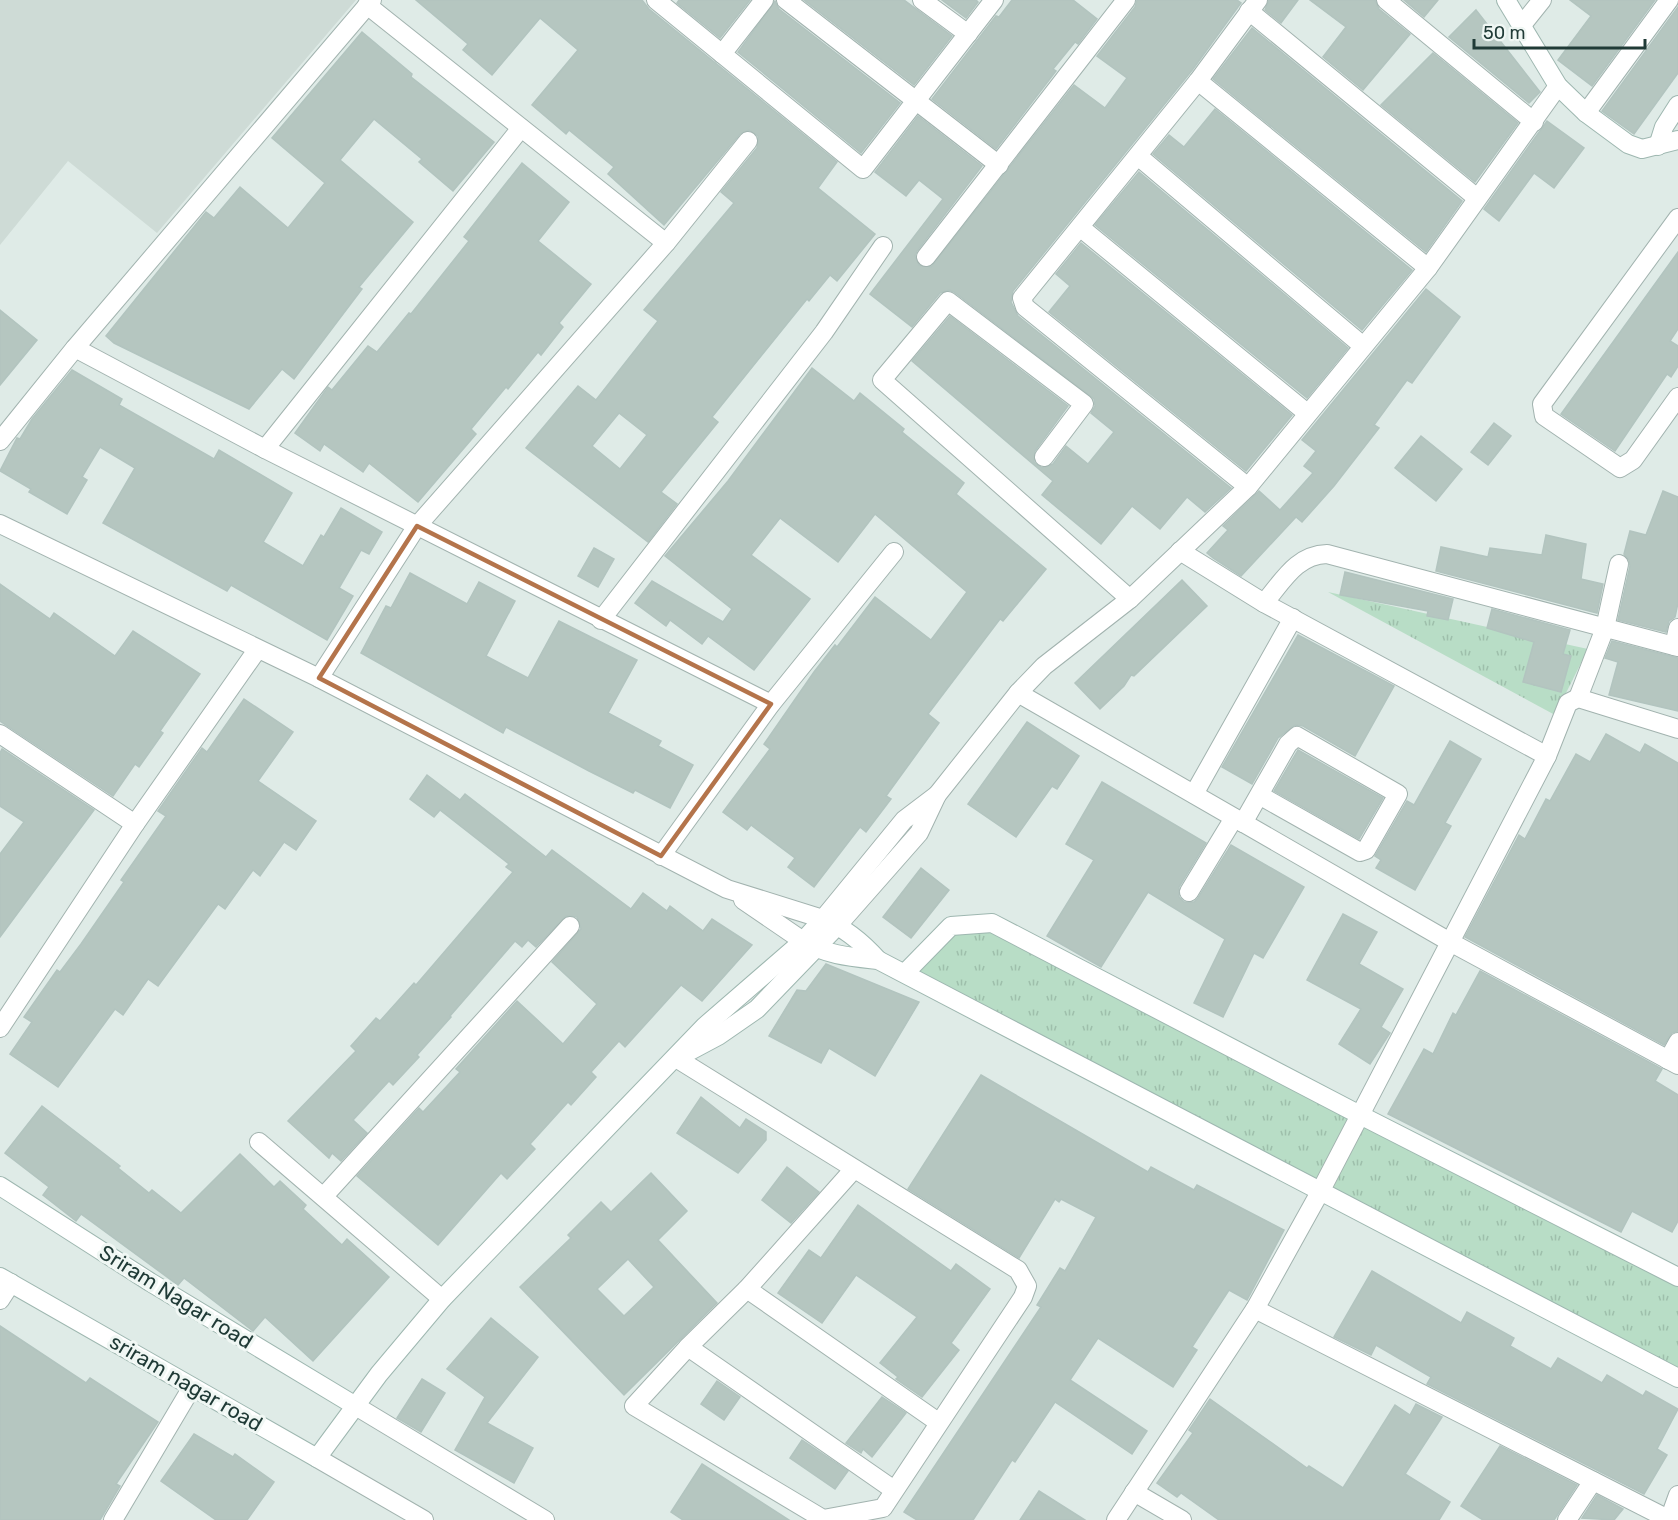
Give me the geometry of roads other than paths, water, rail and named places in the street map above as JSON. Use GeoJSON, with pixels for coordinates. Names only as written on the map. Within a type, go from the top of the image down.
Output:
{"type":"FeatureCollection","features":[{"type":"Feature","properties":{"kind":"street"},"geometry":{"type":"LineString","coordinates":[[656,0],[863,170],[994,0]]}},
{"type":"Feature","properties":{"kind":"street"},"geometry":{"type":"LineString","coordinates":[[722,54],[764,0]]}},
{"type":"Feature","properties":{"kind":"street"},"geometry":{"type":"LineString","coordinates":[[786,0],[999,165]]}},
{"type":"Feature","properties":{"kind":"street"},"geometry":{"type":"LineString","coordinates":[[922,0],[968,34]]}},
{"type":"Feature","properties":{"kind":"street"},"geometry":{"type":"LineString","coordinates":[[926,257],[1126,0]]}},
{"type":"Feature","properties":{"kind":"street"},"geometry":{"type":"LineString","coordinates":[[1386,0],[1534,122]]}},
{"type":"Feature","properties":{"kind":"street"},"geometry":{"type":"LineString","coordinates":[[1506,0],[1558,86],[1586,112],[1628,144],[1642,149],[1678,140]]}},
{"type":"Feature","properties":{"kind":"street"},"geometry":{"type":"LineString","coordinates":[[1522,25],[1542,0]]}},
{"type":"Feature","properties":{"kind":"street"},"geometry":{"type":"LineString","coordinates":[[1586,112],[1669,0]]}},
{"type":"Feature","properties":{"kind":"street"},"geometry":{"type":"LineString","coordinates":[[0,441],[75,348],[370,3],[521,128],[666,243]]}},
{"type":"Feature","properties":{"kind":"street"},"geometry":{"type":"LineString","coordinates":[[1248,487],[1025,308],[1023,298],[1198,81],[1254,6],[1477,198]]}},
{"type":"Feature","properties":{"kind":"street"},"geometry":{"type":"LineString","coordinates":[[1198,81],[1428,268]]}},
{"type":"Feature","properties":{"kind":"street"},"geometry":{"type":"LineString","coordinates":[[317,1458],[354,1405],[442,1299],[676,1058],[718,1036],[757,1009],[809,945],[831,922],[904,820],[937,795],[1018,693],[1044,666],[1130,600],[1248,487],[1428,268],[1558,86]]}},
{"type":"Feature","properties":{"kind":"street"},"geometry":{"type":"LineString","coordinates":[[1658,146],[1664,127],[1678,105]]}},
{"type":"Feature","properties":{"kind":"street"},"geometry":{"type":"LineString","coordinates":[[265,449],[521,128]]}},
{"type":"Feature","properties":{"kind":"street"},"geometry":{"type":"LineString","coordinates":[[319,678],[417,526],[666,243],[748,141]]}},
{"type":"Feature","properties":{"kind":"street"},"geometry":{"type":"LineString","coordinates":[[1138,156],[1363,346]]}},
{"type":"Feature","properties":{"kind":"street"},"geometry":{"type":"LineString","coordinates":[[1676,404],[1633,460],[1620,468],[1544,416],[1542,404],[1678,218]]}},
{"type":"Feature","properties":{"kind":"street"},"geometry":{"type":"LineString","coordinates":[[1081,228],[1307,413]]}},
{"type":"Feature","properties":{"kind":"street"},"geometry":{"type":"LineString","coordinates":[[601,620],[824,332],[883,246]]}},
{"type":"Feature","properties":{"kind":"street"},"geometry":{"type":"LineString","coordinates":[[1044,457],[1084,404],[948,301],[882,380],[1130,600]]}},
{"type":"Feature","properties":{"kind":"street"},"geometry":{"type":"LineString","coordinates":[[75,348],[265,449],[771,704]]}},
{"type":"Feature","properties":{"kind":"street"},"geometry":{"type":"LineString","coordinates":[[0,524],[319,678],[727,889],[809,945],[844,956],[878,960],[905,973],[1678,1378]]}},
{"type":"Feature","properties":{"kind":"street"},"geometry":{"type":"LineString","coordinates":[[1180,551],[1264,603],[1547,756]]}},
{"type":"Feature","properties":{"kind":"street"},"geometry":{"type":"LineString","coordinates":[[661,856],[771,704],[894,552]]}},
{"type":"Feature","properties":{"kind":"street"},"geometry":{"type":"LineString","coordinates":[[1264,603],[1297,564],[1312,554],[1327,554],[1676,646],[1678,628]]}},
{"type":"Feature","properties":{"kind":"street"},"geometry":{"type":"LineString","coordinates":[[1116,1520],[1255,1309],[1320,1192],[1547,756],[1568,703],[1578,698],[1605,628],[1619,564]]}},
{"type":"Feature","properties":{"kind":"street"},"geometry":{"type":"LineString","coordinates":[[1194,794],[1293,618]]}},
{"type":"Feature","properties":{"kind":"street"},"geometry":{"type":"LineString","coordinates":[[0,1028],[135,824],[257,650]]}},
{"type":"Feature","properties":{"kind":"street"},"geometry":{"type":"LineString","coordinates":[[1018,693],[1450,942],[1673,1062],[1678,1042]]}},
{"type":"Feature","properties":{"kind":"street"},"geometry":{"type":"LineString","coordinates":[[1578,698],[1678,729]]}},
{"type":"Feature","properties":{"kind":"street"},"geometry":{"type":"LineString","coordinates":[[0,734],[135,824]]}},
{"type":"Feature","properties":{"kind":"street"},"geometry":{"type":"LineString","coordinates":[[1189,892],[1259,795],[1288,744],[1297,736],[1397,792],[1365,852],[1360,852],[1259,795]]}},
{"type":"Feature","properties":{"kind":"street"},"geometry":{"type":"LineString","coordinates":[[1329,872],[1346,844]]}},
{"type":"Feature","properties":{"kind":"street"},"geometry":{"type":"LineString","coordinates":[[727,889],[831,922],[862,942],[878,960]]}},
{"type":"Feature","properties":{"kind":"street"},"geometry":{"type":"LineString","coordinates":[[905,973],[951,926],[992,923],[1360,1115],[1678,1277]]}},
{"type":"Feature","properties":{"kind":"street"},"geometry":{"type":"LineString","coordinates":[[324,1196],[570,926]]}},
{"type":"Feature","properties":{"kind":"street"},"geometry":{"type":"LineString","coordinates":[[676,1058],[1018,1269],[1027,1286],[1023,1297],[883,1508],[822,1519],[634,1406],[688,1347],[747,1289],[854,1169]]}},
{"type":"Feature","properties":{"kind":"street"},"geometry":{"type":"LineString","coordinates":[[259,1142],[442,1299]]}},
{"type":"Feature","properties":{"kind":"street","name":"Sriram Nagar road"},"geometry":{"type":"LineString","coordinates":[[0,1186],[545,1520]]}},
{"type":"Feature","properties":{"kind":"street"},"geometry":{"type":"LineString","coordinates":[[0,1300],[5,1280]]}},
{"type":"Feature","properties":{"kind":"street","name":"sriram nagar road"},"geometry":{"type":"LineString","coordinates":[[5,1280],[424,1520]]}},
{"type":"Feature","properties":{"kind":"street"},"geometry":{"type":"LineString","coordinates":[[747,1289],[938,1422]]}},
{"type":"Feature","properties":{"kind":"street"},"geometry":{"type":"LineString","coordinates":[[1255,1309],[1669,1520],[1678,1495]]}},
{"type":"Feature","properties":{"kind":"street"},"geometry":{"type":"LineString","coordinates":[[688,1347],[894,1490]]}},
{"type":"Feature","properties":{"kind":"street"},"geometry":{"type":"LineString","coordinates":[[113,1520],[192,1387]]}},
{"type":"Feature","properties":{"kind":"street"},"geometry":{"type":"LineString","coordinates":[[1568,1520],[1593,1481]]}},
{"type":"Feature","properties":{"kind":"street"},"geometry":{"type":"LineString","coordinates":[[1134,1492],[1182,1520]]}}]}
